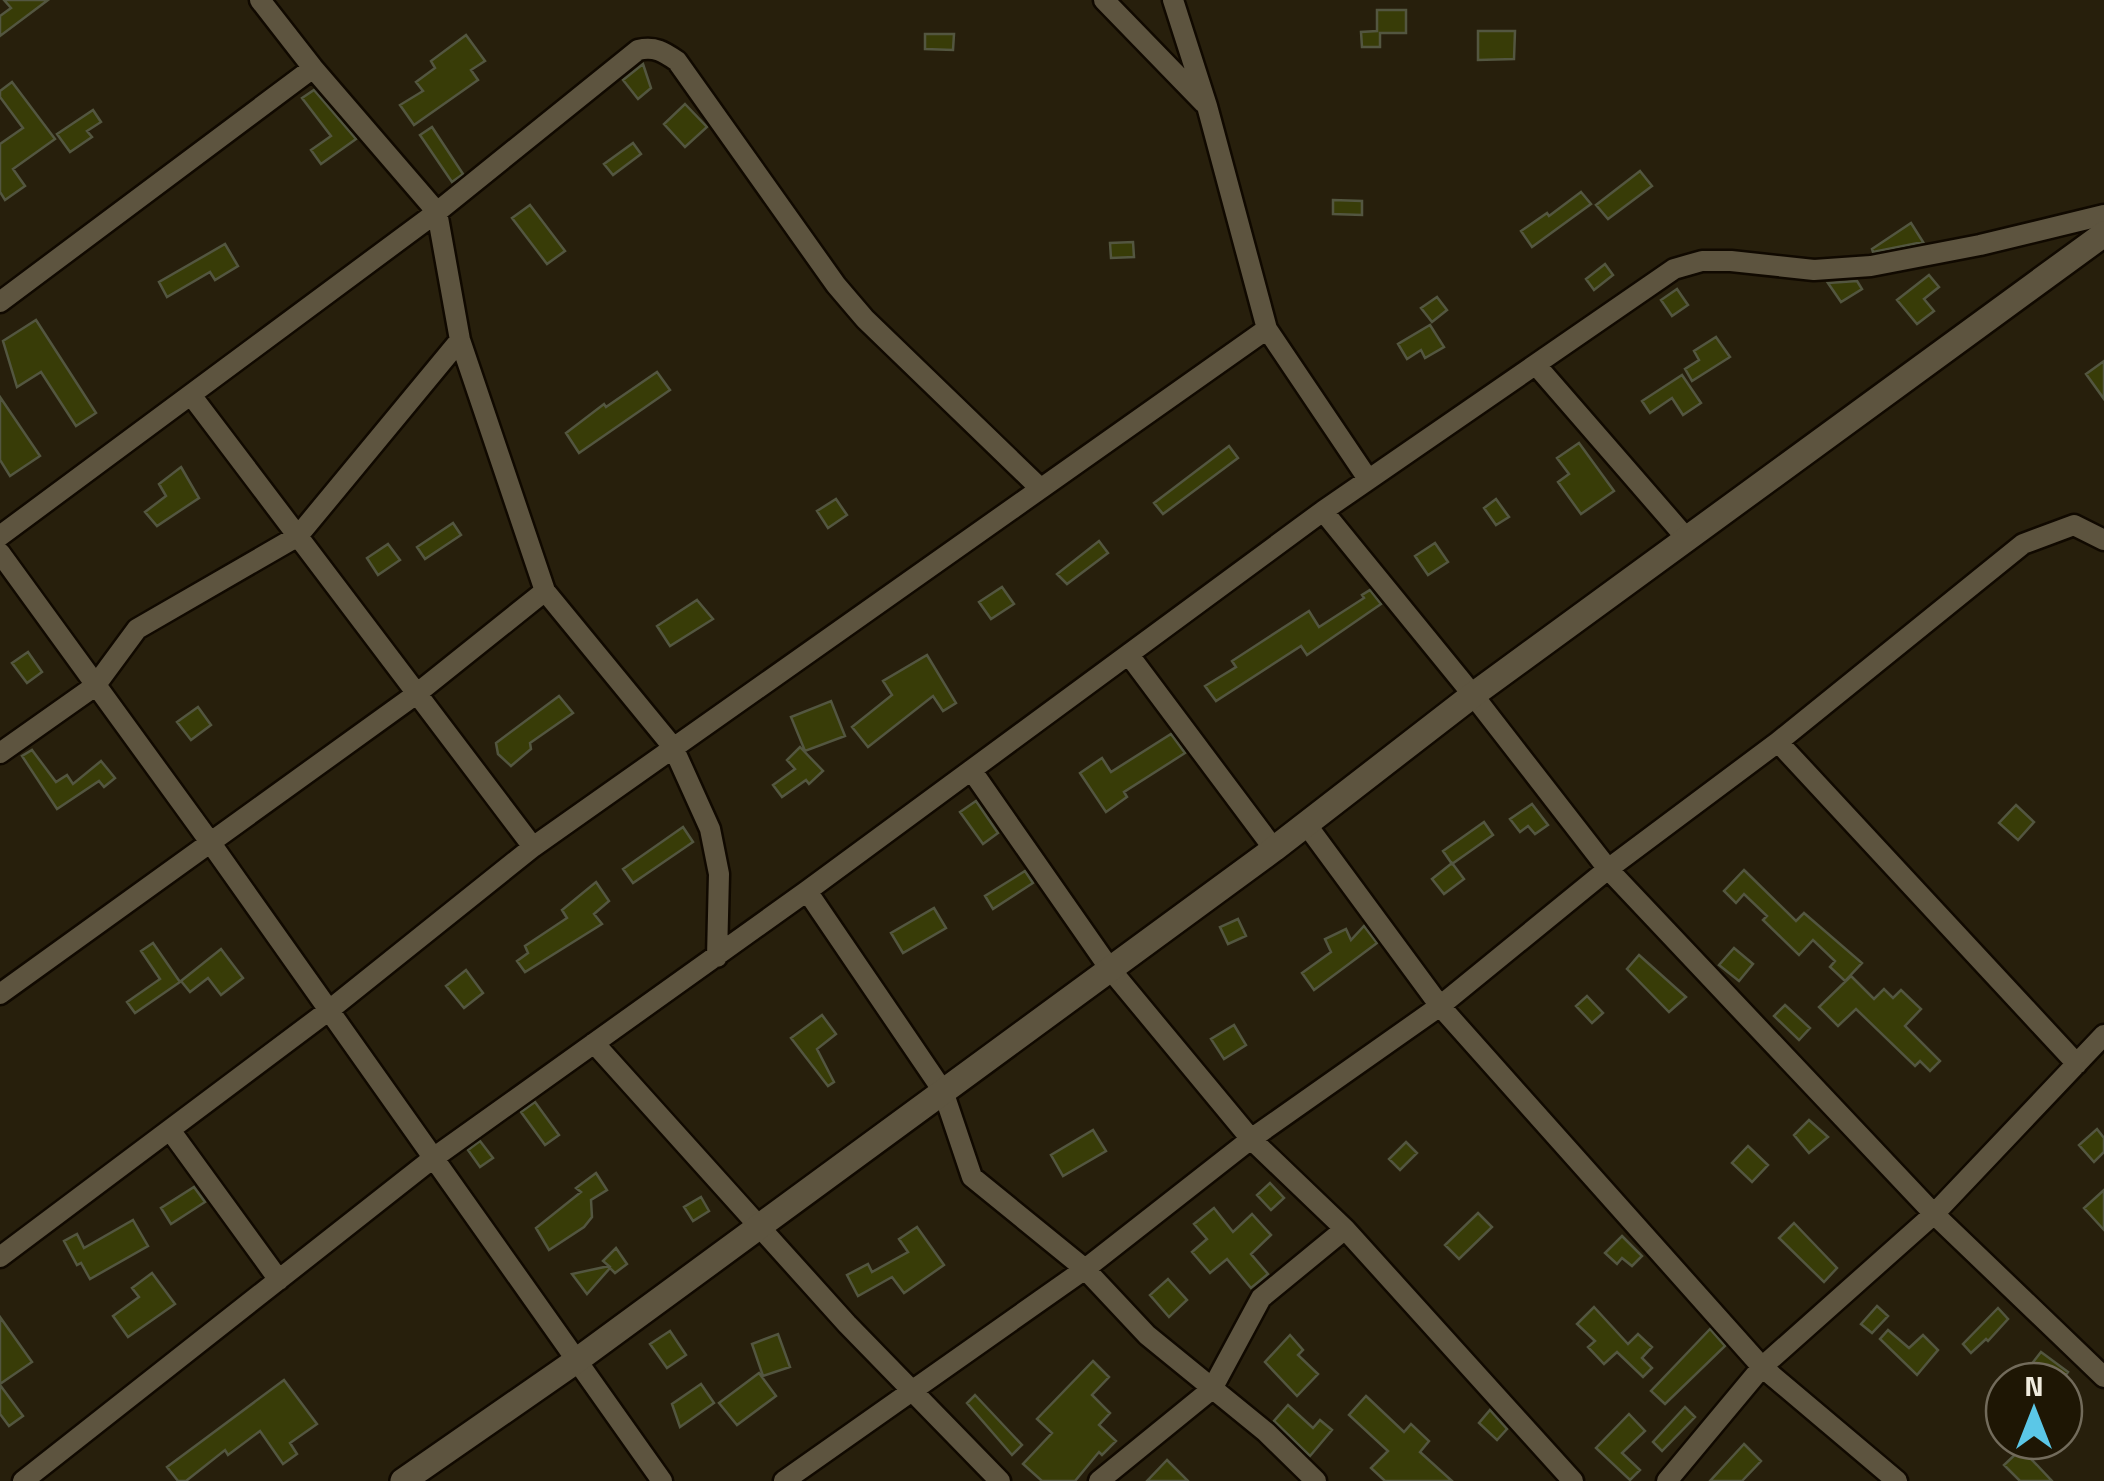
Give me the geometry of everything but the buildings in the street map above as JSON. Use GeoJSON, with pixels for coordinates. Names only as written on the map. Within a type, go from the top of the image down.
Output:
{"type":"FeatureCollection","features":[{"type":"Feature","properties":{"kind":"street"},"geometry":{"type":"LineString","coordinates":[[260,0],[313,68],[438,212],[460,340],[545,591],[672,747],[700,802],[718,854],[717,957]]}},
{"type":"Feature","properties":{"kind":"street"},"geometry":{"type":"LineString","coordinates":[[1104,0],[1206,106]]}},
{"type":"Feature","properties":{"kind":"street"},"geometry":{"type":"LineString","coordinates":[[1173,0],[1268,328],[1368,478]]}},
{"type":"Feature","properties":{"kind":"street"},"geometry":{"type":"LineString","coordinates":[[0,536],[438,212],[638,50],[660,50],[677,62],[856,308],[1040,488]]}},
{"type":"Feature","properties":{"kind":"street"},"geometry":{"type":"LineString","coordinates":[[0,302],[313,68]]}},
{"type":"Feature","properties":{"kind":"street"},"geometry":{"type":"LineString","coordinates":[[23,1481],[432,1159],[717,957],[1323,510],[1674,270],[1702,261],[1730,260],[1814,270],[1871,266],[2104,215]]}},
{"type":"Feature","properties":{"kind":"street"},"geometry":{"type":"LineString","coordinates":[[415,1477],[1274,849],[1473,695],[2104,234]]}},
{"type":"Feature","properties":{"kind":"street"},"geometry":{"type":"LineString","coordinates":[[0,1257],[328,1010],[532,847],[1268,328]]}},
{"type":"Feature","properties":{"kind":"street"},"geometry":{"type":"LineString","coordinates":[[0,753],[94,686],[136,628],[298,536],[460,340]]}},
{"type":"Feature","properties":{"kind":"street"},"geometry":{"type":"LineString","coordinates":[[1536,365],[1688,540]]}},
{"type":"Feature","properties":{"kind":"street"},"geometry":{"type":"LineString","coordinates":[[191,395],[532,847]]}},
{"type":"Feature","properties":{"kind":"street"},"geometry":{"type":"LineString","coordinates":[[1323,510],[1608,869],[1934,1214],[2104,1377]]}},
{"type":"Feature","properties":{"kind":"street"},"geometry":{"type":"LineString","coordinates":[[784,1481],[1085,1269],[1251,1139],[1440,1006],[1608,869],[1778,742],[2023,544],[2074,524],[2104,540]]}},
{"type":"Feature","properties":{"kind":"street"},"geometry":{"type":"LineString","coordinates":[[0,553],[210,842],[662,1481]]}},
{"type":"Feature","properties":{"kind":"street"},"geometry":{"type":"LineString","coordinates":[[0,994],[415,695],[545,591]]}},
{"type":"Feature","properties":{"kind":"street"},"geometry":{"type":"LineString","coordinates":[[1129,656],[1274,849]]}},
{"type":"Feature","properties":{"kind":"street"},"geometry":{"type":"LineString","coordinates":[[1778,742],[2077,1064]]}},
{"type":"Feature","properties":{"kind":"street"},"geometry":{"type":"LineString","coordinates":[[972,771],[1110,968],[1251,1139],[1345,1229],[1574,1481]]}},
{"type":"Feature","properties":{"kind":"street"},"geometry":{"type":"LineString","coordinates":[[1306,824],[1440,1006],[1762,1367],[1897,1481]]}},
{"type":"Feature","properties":{"kind":"street"},"geometry":{"type":"LineString","coordinates":[[807,891],[944,1091],[972,1177],[1085,1269],[1147,1335],[1266,1432],[1316,1481]]}},
{"type":"Feature","properties":{"kind":"street"},"geometry":{"type":"LineString","coordinates":[[1667,1481],[1762,1367],[1934,1214],[2104,1035]]}},
{"type":"Feature","properties":{"kind":"street"},"geometry":{"type":"LineString","coordinates":[[594,1043],[756,1225],[1000,1481]]}},
{"type":"Feature","properties":{"kind":"street"},"geometry":{"type":"LineString","coordinates":[[170,1130],[279,1280]]}},
{"type":"Feature","properties":{"kind":"street"},"geometry":{"type":"LineString","coordinates":[[1100,1481],[1212,1389],[1262,1298],[1345,1229]]}}]}
